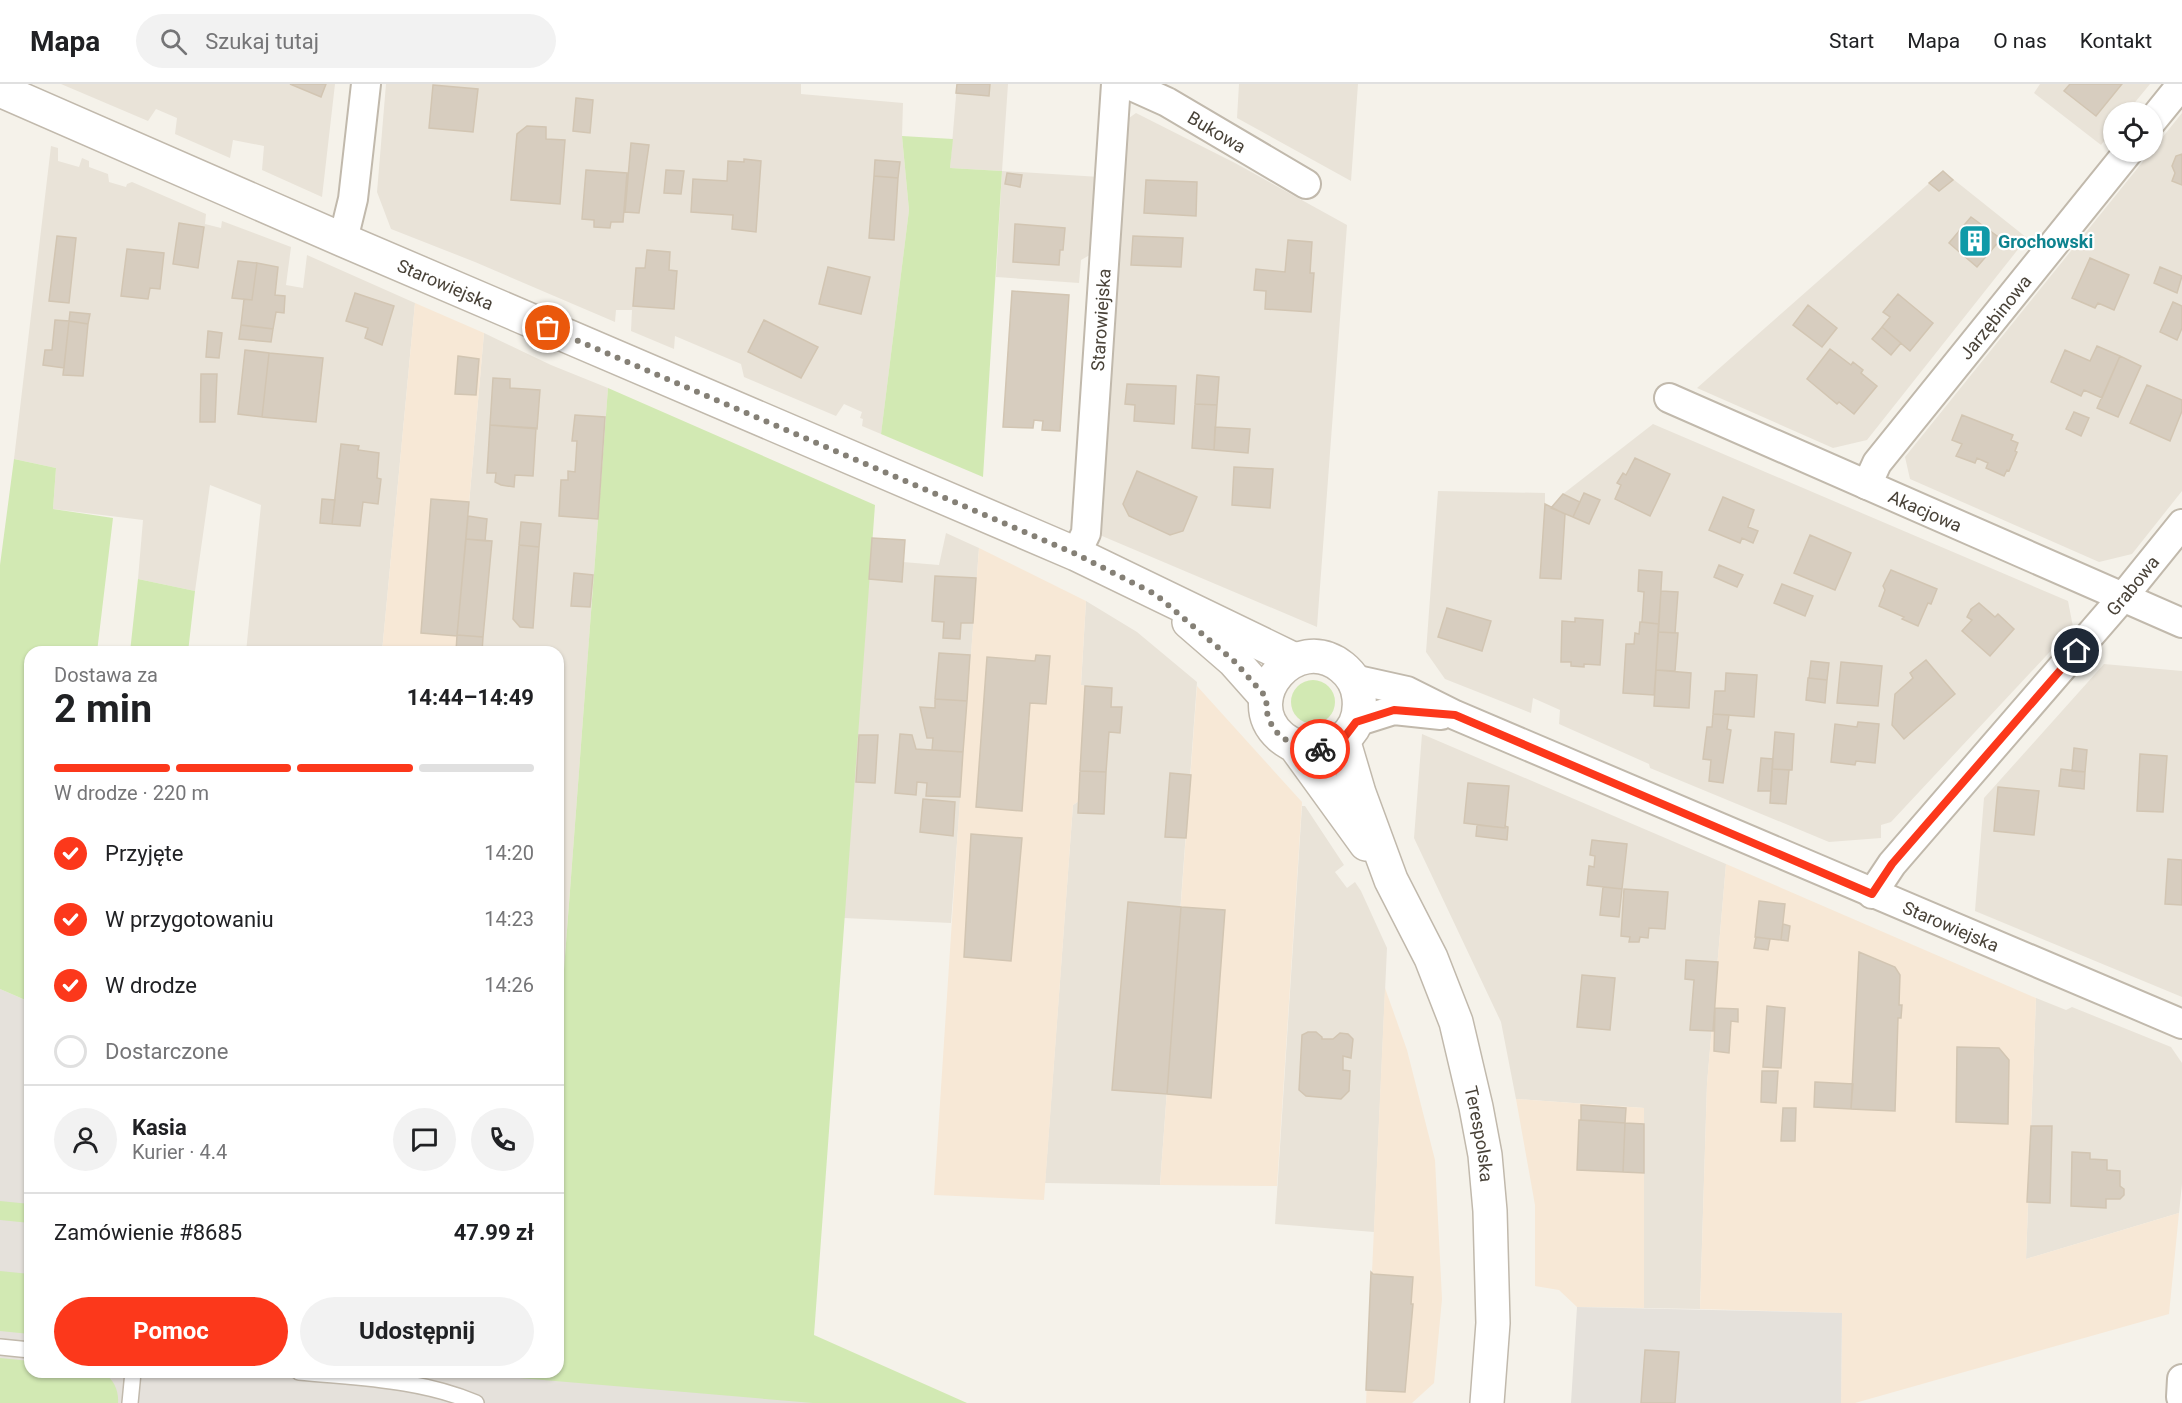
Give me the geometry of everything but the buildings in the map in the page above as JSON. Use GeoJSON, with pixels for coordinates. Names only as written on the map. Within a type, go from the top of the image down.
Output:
{"type":"FeatureCollection","features":[{"type":"Feature","properties":{"kind":"street"},"geometry":{"type":"LineString","coordinates":[[343,240],[353,199],[366,84]]}},
{"type":"Feature","properties":{"kind":"street","name":"Starowiejska"},"geometry":{"type":"LineString","coordinates":[[1076,554],[1086,533],[1116,84]]}},
{"type":"Feature","properties":{"kind":"street","name":"Bukowa"},"geometry":{"type":"LineString","coordinates":[[1127,84],[1167,102],[1306,184]]}},
{"type":"Feature","properties":{"kind":"street"},"geometry":{"type":"LineString","coordinates":[[2163,107],[2182,84]]}},
{"type":"Feature","properties":{"kind":"street","name":"Starowiejska"},"geometry":{"type":"LineString","coordinates":[[0,90],[343,240],[1076,554],[1295,660]]}},
{"type":"Feature","properties":{"kind":"street","name":"Jarzębinowa"},"geometry":{"type":"LineString","coordinates":[[1867,485],[1877,463],[2120,162]]}},
{"type":"Feature","properties":{"kind":"street","name":"Akacjowa"},"geometry":{"type":"LineString","coordinates":[[1669,398],[2182,623]]}},
{"type":"Feature","properties":{"kind":"street","name":"Grabowa"},"geometry":{"type":"LineString","coordinates":[[1872,894],[1892,864],[2123,597],[2182,524]]}},
{"type":"Feature","properties":{"kind":"street","name":"Starowiejska"},"geometry":{"type":"LineString","coordinates":[[1155,594],[1234,661],[1266,697]]}},
{"type":"Feature","properties":{"kind":"street"},"geometry":{"type":"LineString","coordinates":[[1315,656],[1327,658],[1338,663],[1353,679],[1360,701],[1349,730],[1324,749],[1310,750],[1295,746],[1279,735],[1272,726],[1267,713],[1266,697],[1270,684],[1278,672],[1295,660],[1315,656]]}},
{"type":"Feature","properties":{"kind":"street","name":"Starowiejska"},"geometry":{"type":"LineString","coordinates":[[1353,679],[1407,691],[1455,715],[2182,1024]]}},
{"type":"Feature","properties":{"kind":"street","name":"Starowiejska"},"geometry":{"type":"LineString","coordinates":[[1349,730],[1394,710],[1455,715]]}},
{"type":"Feature","properties":{"kind":"street","name":"Terespolska"},"geometry":{"type":"LineString","coordinates":[[1349,730],[1359,793],[1391,880],[1431,958],[1456,1022],[1476,1107],[1485,1155],[1490,1211],[1493,1323],[1486,1403]]}},
{"type":"Feature","properties":{"kind":"street","name":"Terespolska"},"geometry":{"type":"LineString","coordinates":[[1295,746],[1391,880]]}},
{"type":"Feature","properties":{"kind":"lane"},"geometry":{"type":"LineString","coordinates":[[0,1347],[24,1349]]}},
{"type":"Feature","properties":{"kind":"lane"},"geometry":{"type":"LineString","coordinates":[[130,1403],[132,1378]]}},
{"type":"Feature","properties":{"kind":"lane"},"geometry":{"type":"LineString","coordinates":[[363,1378],[405,1382],[456,1394],[476,1403]]}},
{"type":"Feature","properties":{"kind":"shaded area"},"geometry":{"type":"Polygon","coordinates":[[[61,84],[335,84],[322,197],[262,170],[264,146],[233,140],[230,158],[175,134],[177,118],[156,109],[148,121],[61,84]]]}},
{"type":"Feature","properties":{"kind":"shaded area"},"geometry":{"type":"Polygon","coordinates":[[[386,84],[801,84],[801,94],[903,103],[902,136],[909,210],[881,434],[862,426],[863,419],[860,418],[862,412],[844,404],[836,416],[744,377],[741,364],[675,336],[674,349],[631,331],[632,310],[616,310],[615,322],[391,229],[377,192],[386,84]]]}},
{"type":"Feature","properties":{"kind":"shaded area"},"geometry":{"type":"Polygon","coordinates":[[[957,84],[1008,84],[1002,171],[950,168],[957,84]]]}},
{"type":"Feature","properties":{"kind":"shaded area"},"geometry":{"type":"Polygon","coordinates":[[[1239,84],[1358,84],[1351,181],[1237,118],[1239,84]]]}},
{"type":"Feature","properties":{"kind":"shaded area"},"geometry":{"type":"Polygon","coordinates":[[[2040,84],[2150,84],[2135,102],[2103,102],[2103,142],[2101,145],[2034,93],[2040,84]]]}},
{"type":"Feature","properties":{"kind":"shaded area"},"geometry":{"type":"Polygon","coordinates":[[[1136,113],[1235,163],[1347,225],[1317,627],[1095,533],[1122,123],[1136,113]]]}},
{"type":"Feature","properties":{"kind":"shaded area"},"geometry":{"type":"Polygon","coordinates":[[[2182,113],[2182,491],[2132,554],[2099,562],[1910,479],[1905,457],[2143,162],[2163,162],[2163,137],[2182,113]]]}},
{"type":"Feature","properties":{"kind":"shaded area"},"geometry":{"type":"Polygon","coordinates":[[[51,146],[58,148],[58,161],[79,167],[82,158],[89,161],[89,167],[108,174],[109,182],[126,187],[132,182],[206,214],[205,224],[221,228],[222,221],[291,247],[286,285],[303,288],[307,255],[415,303],[383,646],[247,646],[261,505],[210,485],[195,591],[138,579],[143,520],[53,509],[56,468],[14,459],[51,146]]]}},
{"type":"Feature","properties":{"kind":"shaded area"},"geometry":{"type":"Polygon","coordinates":[[[1002,171],[1100,177],[1097,251],[1081,260],[1079,283],[996,277],[1002,171]]]}},
{"type":"Feature","properties":{"kind":"shaded area"},"geometry":{"type":"Polygon","coordinates":[[[1943,171],[2027,238],[1867,440],[1833,448],[1697,388],[1943,171]]]}},
{"type":"Feature","properties":{"kind":"shaded area"},"geometry":{"type":"Polygon","coordinates":[[[415,303],[484,333],[457,646],[383,646],[415,303]]]}},
{"type":"Feature","properties":{"kind":"shaded area"},"geometry":{"type":"Polygon","coordinates":[[[484,333],[551,365],[608,388],[564,970],[564,646],[457,646],[484,333]]]}},
{"type":"Feature","properties":{"kind":"shaded area"},"geometry":{"type":"Polygon","coordinates":[[[1653,424],[2068,601],[2073,627],[1891,822],[1881,825],[1881,838],[1829,842],[1650,768],[1649,764],[1559,724],[1560,710],[1533,698],[1531,713],[1445,679],[1426,652],[1438,491],[1545,493],[1545,504],[1551,507],[1563,494],[1653,424]]]}},
{"type":"Feature","properties":{"kind":"shaded area"},"geometry":{"type":"Polygon","coordinates":[[[946,533],[979,548],[951,923],[844,918],[872,538],[905,540],[903,562],[939,565],[946,533]]]}},
{"type":"Feature","properties":{"kind":"shaded area"},"geometry":{"type":"Polygon","coordinates":[[[979,548],[1086,601],[1081,685],[1085,686],[1079,801],[1073,805],[1044,1200],[934,1195],[979,548]]]}},
{"type":"Feature","properties":{"kind":"shaded area"},"geometry":{"type":"Polygon","coordinates":[[[1086,601],[1137,632],[1197,682],[1160,1185],[1045,1183],[1073,805],[1079,801],[1085,686],[1081,685],[1086,601]]]}},
{"type":"Feature","properties":{"kind":"shaded area"},"geometry":{"type":"Polygon","coordinates":[[[2104,664],[2182,671],[2182,997],[1975,911],[1984,798],[2104,664]]]}},
{"type":"Feature","properties":{"kind":"shaded area"},"geometry":{"type":"Polygon","coordinates":[[[1197,686],[1302,802],[1277,1186],[1160,1185],[1197,686]]]}},
{"type":"Feature","properties":{"kind":"shaded area"},"geometry":{"type":"Polygon","coordinates":[[[1422,734],[1726,864],[1707,1084],[1700,1309],[1644,1308],[1644,1108],[1516,1099],[1501,1022],[1414,838],[1422,734]]]}},
{"type":"Feature","properties":{"kind":"shaded area"},"geometry":{"type":"Polygon","coordinates":[[[1302,806],[1305,806],[1344,865],[1335,872],[1347,888],[1355,882],[1361,891],[1387,948],[1374,1232],[1275,1224],[1302,806]]]}},
{"type":"Feature","properties":{"kind":"shaded area"},"geometry":{"type":"Polygon","coordinates":[[[1726,864],[2036,998],[2026,1259],[2179,1213],[2169,1314],[1855,1403],[1841,1403],[1842,1313],[1700,1309],[1707,1083],[1726,864]]]}},
{"type":"Feature","properties":{"kind":"shaded area"},"geometry":{"type":"Polygon","coordinates":[[[1385,988],[1407,1050],[1435,1160],[1442,1299],[1434,1383],[1412,1403],[1366,1403],[1385,988]]]}},
{"type":"Feature","properties":{"kind":"shaded area"},"geometry":{"type":"Polygon","coordinates":[[[0,989],[24,999],[24,1378],[564,1378],[564,1372],[967,1403],[0,1403],[0,989]]]}},
{"type":"Feature","properties":{"kind":"shaded area"},"geometry":{"type":"Polygon","coordinates":[[[2036,998],[2066,1010],[2072,1007],[2171,1047],[2182,1063],[2182,1184],[2179,1213],[2026,1259],[2036,998]]]}},
{"type":"Feature","properties":{"kind":"shaded area"},"geometry":{"type":"Polygon","coordinates":[[[1516,1099],[1644,1108],[1644,1308],[1577,1307],[1559,1290],[1535,1286],[1535,1205],[1516,1099]]]}},
{"type":"Feature","properties":{"kind":"shaded area"},"geometry":{"type":"Polygon","coordinates":[[[1577,1307],[1842,1313],[1841,1403],[1571,1403],[1577,1307]]]}},
{"type":"Feature","properties":{"kind":"green space"},"geometry":{"type":"Polygon","coordinates":[[[902,136],[953,139],[950,168],[1002,171],[983,477],[881,434],[909,210],[902,136]]]}},
{"type":"Feature","properties":{"kind":"green space"},"geometry":{"type":"Polygon","coordinates":[[[608,388],[875,505],[814,1335],[967,1403],[813,1403],[521,1378],[564,1378],[564,970],[608,388]]]}},
{"type":"Feature","properties":{"kind":"green space"},"geometry":{"type":"Polygon","coordinates":[[[14,459],[56,468],[53,509],[113,518],[98,646],[24,646],[24,999],[0,989],[0,565],[14,459]]]}},
{"type":"Feature","properties":{"kind":"green space"},"geometry":{"type":"Polygon","coordinates":[[[138,579],[195,591],[189,646],[131,646],[138,579]]]}},
{"type":"Feature","properties":{"kind":"green space"},"geometry":{"type":"Polygon","coordinates":[[[1313,680],[1329,686],[1335,702],[1329,718],[1313,724],[1297,718],[1291,702],[1297,686],[1313,680]]]}},
{"type":"Feature","properties":{"kind":"green space"},"geometry":{"type":"Polygon","coordinates":[[[0,1201],[24,1203],[24,1222],[0,1220],[0,1201]]]}},
{"type":"Feature","properties":{"kind":"green space"},"geometry":{"type":"Polygon","coordinates":[[[0,1271],[24,1273],[24,1333],[0,1331],[0,1271]]]}},
{"type":"Feature","properties":{"kind":"green space"},"geometry":{"type":"Polygon","coordinates":[[[0,1358],[24,1360],[24,1378],[110,1378],[118,1394],[118,1403],[0,1403],[0,1358]]]}},
{"type":"Feature","properties":{"kind":"way so far"},"geometry":{"type":"LineString","coordinates":[[548,328],[1076,554],[1155,594],[1234,661],[1266,697],[1267,713],[1272,726],[1279,735],[1295,746],[1310,750],[1320,749]]}},
{"type":"Feature","properties":{"kind":"place","name":"Grochowski"},"geometry":{"type":"Point","coordinates":[1975,241]}},
{"type":"Feature","properties":{"kind":"route"},"geometry":{"type":"LineString","coordinates":[[1320,749],[1332,746],[1343,739],[1356,722],[1394,710],[1455,715],[1872,894],[1892,864],[2077,651]]}}]}
